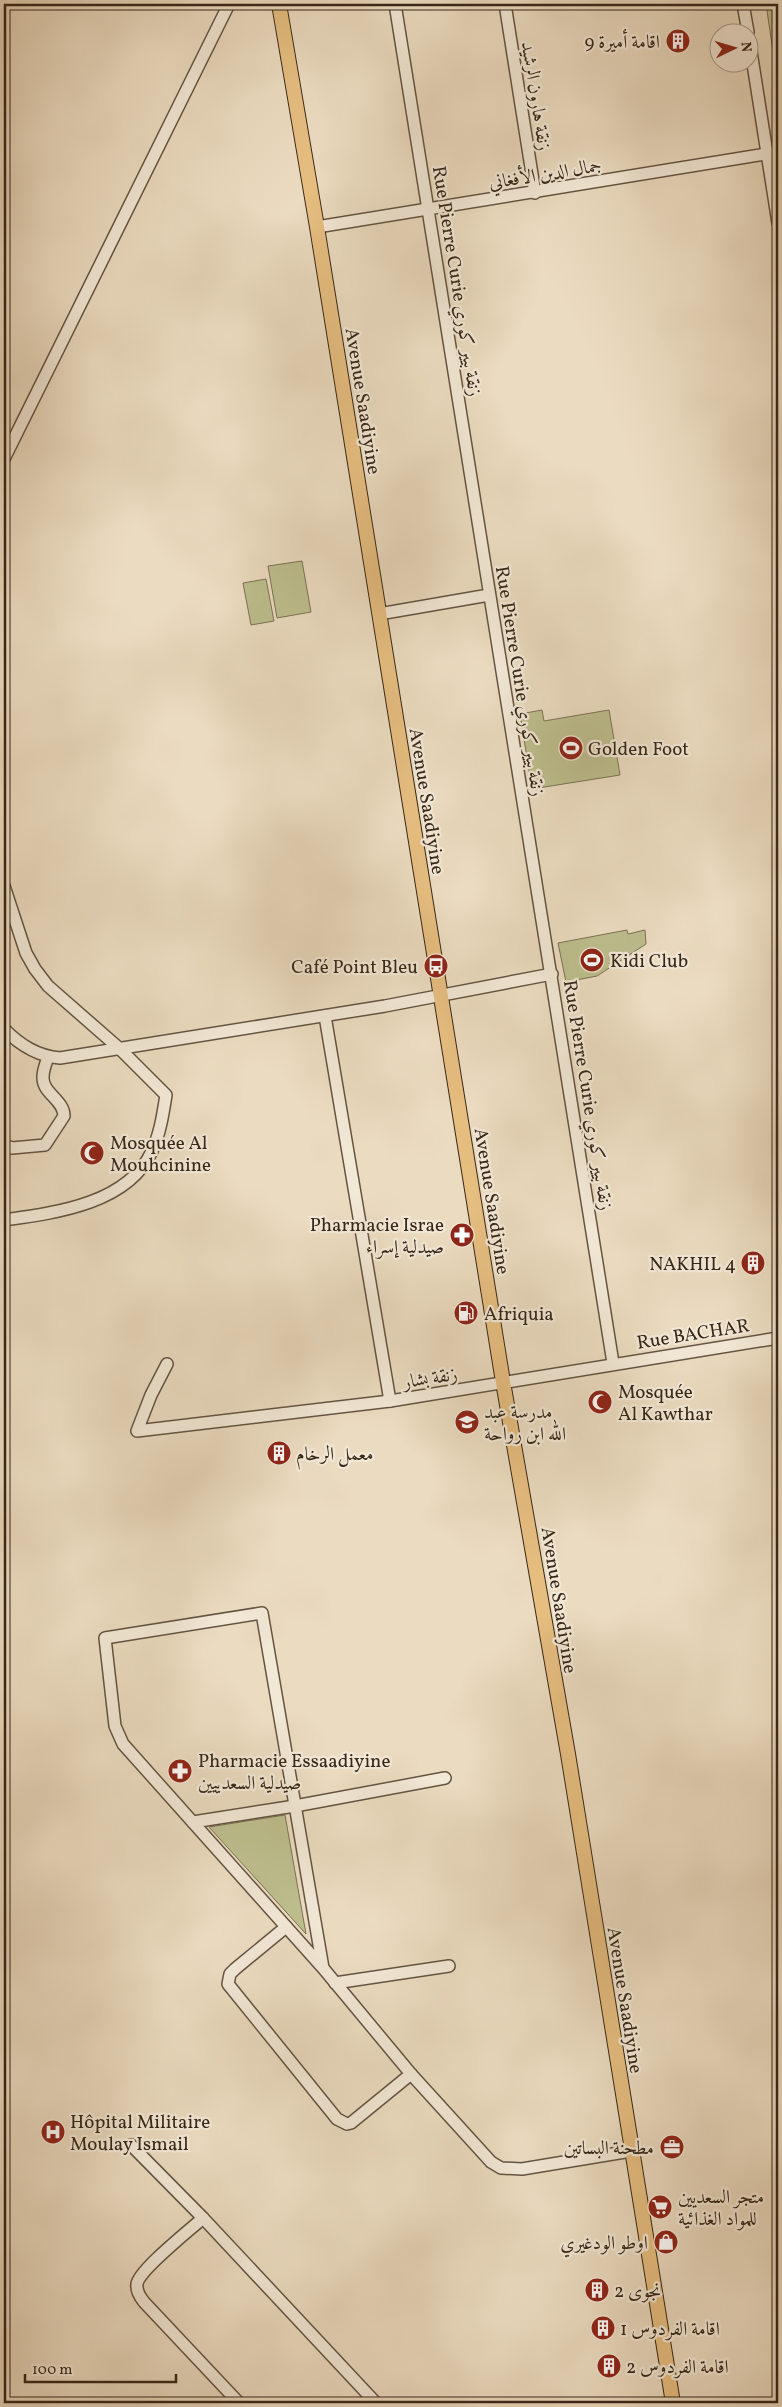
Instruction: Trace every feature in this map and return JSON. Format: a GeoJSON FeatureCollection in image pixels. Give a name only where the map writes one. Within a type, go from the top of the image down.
{"type":"FeatureCollection","features":[{"type":"Feature","properties":{"kind":"main road","name":"Avenue Saadiyine"},"geometry":{"type":"LineString","coordinates":[[279,4],[318,227],[503,1382],[568,1754],[673,2403]]}},
{"type":"Feature","properties":{"kind":"street"},"geometry":{"type":"LineString","coordinates":[[4,459],[229,4]]}},
{"type":"Feature","properties":{"kind":"street","name":"Rue Pierre Curie زنقة بيير كوري"},"geometry":{"type":"LineString","coordinates":[[395,4],[461,405],[489,595],[552,974],[613,1363]]}},
{"type":"Feature","properties":{"kind":"street","name":"زنقة هارون الرشيد"},"geometry":{"type":"LineString","coordinates":[[505,4],[535,193]]}},
{"type":"Feature","properties":{"kind":"street"},"geometry":{"type":"LineString","coordinates":[[743,4],[746,22]]}},
{"type":"Feature","properties":{"kind":"street"},"geometry":{"type":"LineString","coordinates":[[756,72],[773,153],[778,223]]}},
{"type":"Feature","properties":{"kind":"street","name":"جمال الدين الأفغاني"},"geometry":{"type":"LineString","coordinates":[[318,227],[773,153]]}},
{"type":"Feature","properties":{"kind":"street"},"geometry":{"type":"LineString","coordinates":[[379,614],[489,595]]}},
{"type":"Feature","properties":{"kind":"street"},"geometry":{"type":"LineString","coordinates":[[4,886],[26,953],[48,986],[120,1048],[166,1095],[152,1152],[139,1171],[130,1180],[110,1194],[85,1203],[4,1220]]}},
{"type":"Feature","properties":{"kind":"street"},"geometry":{"type":"LineString","coordinates":[[4,1029],[28,1049],[48,1057],[60,1058],[325,1016],[552,974]]}},
{"type":"Feature","properties":{"kind":"street"},"geometry":{"type":"LineString","coordinates":[[325,1016],[390,1401]]}},
{"type":"Feature","properties":{"kind":"street"},"geometry":{"type":"LineString","coordinates":[[4,1145],[12,1148],[45,1145],[64,1116],[63,1110],[46,1090],[42,1079],[48,1057]]}},
{"type":"Feature","properties":{"kind":"street","name":"Rue BACHAR"},"geometry":{"type":"LineString","coordinates":[[613,1363],[778,1338]]}},
{"type":"Feature","properties":{"kind":"street","name":"زنقة بشار"},"geometry":{"type":"LineString","coordinates":[[168,1364],[151,1395],[137,1431],[390,1401],[613,1363]]}},
{"type":"Feature","properties":{"kind":"street"},"geometry":{"type":"LineString","coordinates":[[323,1968],[262,1613],[105,1638],[115,1726],[123,1744],[323,1968],[411,2074],[483,2155],[501,2168],[522,2169],[631,2151]]}},
{"type":"Feature","properties":{"kind":"street"},"geometry":{"type":"LineString","coordinates":[[193,1822],[295,1806],[445,1778]]}},
{"type":"Feature","properties":{"kind":"street"},"geometry":{"type":"LineString","coordinates":[[286,1927],[235,1969],[230,1974],[228,1984],[338,2119],[346,2124],[351,2123],[411,2074]]}},
{"type":"Feature","properties":{"kind":"street"},"geometry":{"type":"LineString","coordinates":[[335,1983],[449,1966]]}},
{"type":"Feature","properties":{"kind":"street"},"geometry":{"type":"LineString","coordinates":[[131,2145],[203,2218],[376,2403]]}},
{"type":"Feature","properties":{"kind":"street"},"geometry":{"type":"LineString","coordinates":[[203,2218],[149,2267],[138,2280],[137,2289],[144,2302],[239,2403]]}},
{"type":"Feature","properties":{"kind":"green space"},"geometry":{"type":"Polygon","coordinates":[[[766,4],[778,4],[778,86],[766,4]]]}},
{"type":"Feature","properties":{"kind":"green space"},"geometry":{"type":"Polygon","coordinates":[[[302,561],[311,612],[277,618],[268,566],[302,561]]]}},
{"type":"Feature","properties":{"kind":"green space"},"geometry":{"type":"Polygon","coordinates":[[[266,579],[274,621],[251,625],[243,583],[266,579]]]}},
{"type":"Feature","properties":{"kind":"green space","name":"Golden Foot"},"geometry":{"type":"Polygon","coordinates":[[[542,710],[544,721],[609,710],[620,775],[532,789],[520,714],[542,710]]]}},
{"type":"Feature","properties":{"kind":"green space","name":"Kidi Club"},"geometry":{"type":"Polygon","coordinates":[[[627,930],[628,934],[645,930],[646,944],[597,976],[566,982],[558,943],[627,930]]]}},
{"type":"Feature","properties":{"kind":"green space"},"geometry":{"type":"Polygon","coordinates":[[[285,1815],[306,1934],[209,1827],[285,1815]]]}},
{"type":"Feature","properties":{"kind":"place","name":"اقامة أميرة 9"},"geometry":{"type":"Point","coordinates":[678,41]}},
{"type":"Feature","properties":{"kind":"place","name":"Golden Foot"},"geometry":{"type":"Point","coordinates":[571,748]}},
{"type":"Feature","properties":{"kind":"place","name":"Kidi Club"},"geometry":{"type":"Point","coordinates":[592,960]}},
{"type":"Feature","properties":{"kind":"place","name":"Café Point Bleu"},"geometry":{"type":"Point","coordinates":[436,966]}},
{"type":"Feature","properties":{"kind":"place","name":"Mosquée Al Mouhcinine"},"geometry":{"type":"Point","coordinates":[92,1153]}},
{"type":"Feature","properties":{"kind":"place","name":"Pharmacie Israe صيدلية إسراء"},"geometry":{"type":"Point","coordinates":[462,1235]}},
{"type":"Feature","properties":{"kind":"place","name":"NAKHIL 4"},"geometry":{"type":"Point","coordinates":[753,1263]}},
{"type":"Feature","properties":{"kind":"place","name":"Afriquia"},"geometry":{"type":"Point","coordinates":[466,1313]}},
{"type":"Feature","properties":{"kind":"place","name":"Mosquée Al Kawthar"},"geometry":{"type":"Point","coordinates":[600,1402]}},
{"type":"Feature","properties":{"kind":"place","name":"مدرسة عبد الله ابن رواحة"},"geometry":{"type":"Point","coordinates":[467,1422]}},
{"type":"Feature","properties":{"kind":"place","name":"معمل الرخام"},"geometry":{"type":"Point","coordinates":[279,1453]}},
{"type":"Feature","properties":{"kind":"place","name":"Pharmacie Essaadiyine صيدلية السعدييين"},"geometry":{"type":"Point","coordinates":[180,1771]}},
{"type":"Feature","properties":{"kind":"place","name":"Hôpital Militaire Moulay Ismail"},"geometry":{"type":"Point","coordinates":[53,2132]}},
{"type":"Feature","properties":{"kind":"place","name":"مطحنة البساتين"},"geometry":{"type":"Point","coordinates":[672,2147]}},
{"type":"Feature","properties":{"kind":"place","name":"متجر السعديين للمواد الغذائية"},"geometry":{"type":"Point","coordinates":[660,2207]}},
{"type":"Feature","properties":{"kind":"place","name":"اوطو الودغيري"},"geometry":{"type":"Point","coordinates":[666,2242]}},
{"type":"Feature","properties":{"kind":"place","name":"نجوى 2"},"geometry":{"type":"Point","coordinates":[597,2290]}},
{"type":"Feature","properties":{"kind":"place","name":"اقامة الفردوس 1"},"geometry":{"type":"Point","coordinates":[603,2328]}},
{"type":"Feature","properties":{"kind":"place","name":"اقامة الفردوس 2"},"geometry":{"type":"Point","coordinates":[609,2366]}}]}
